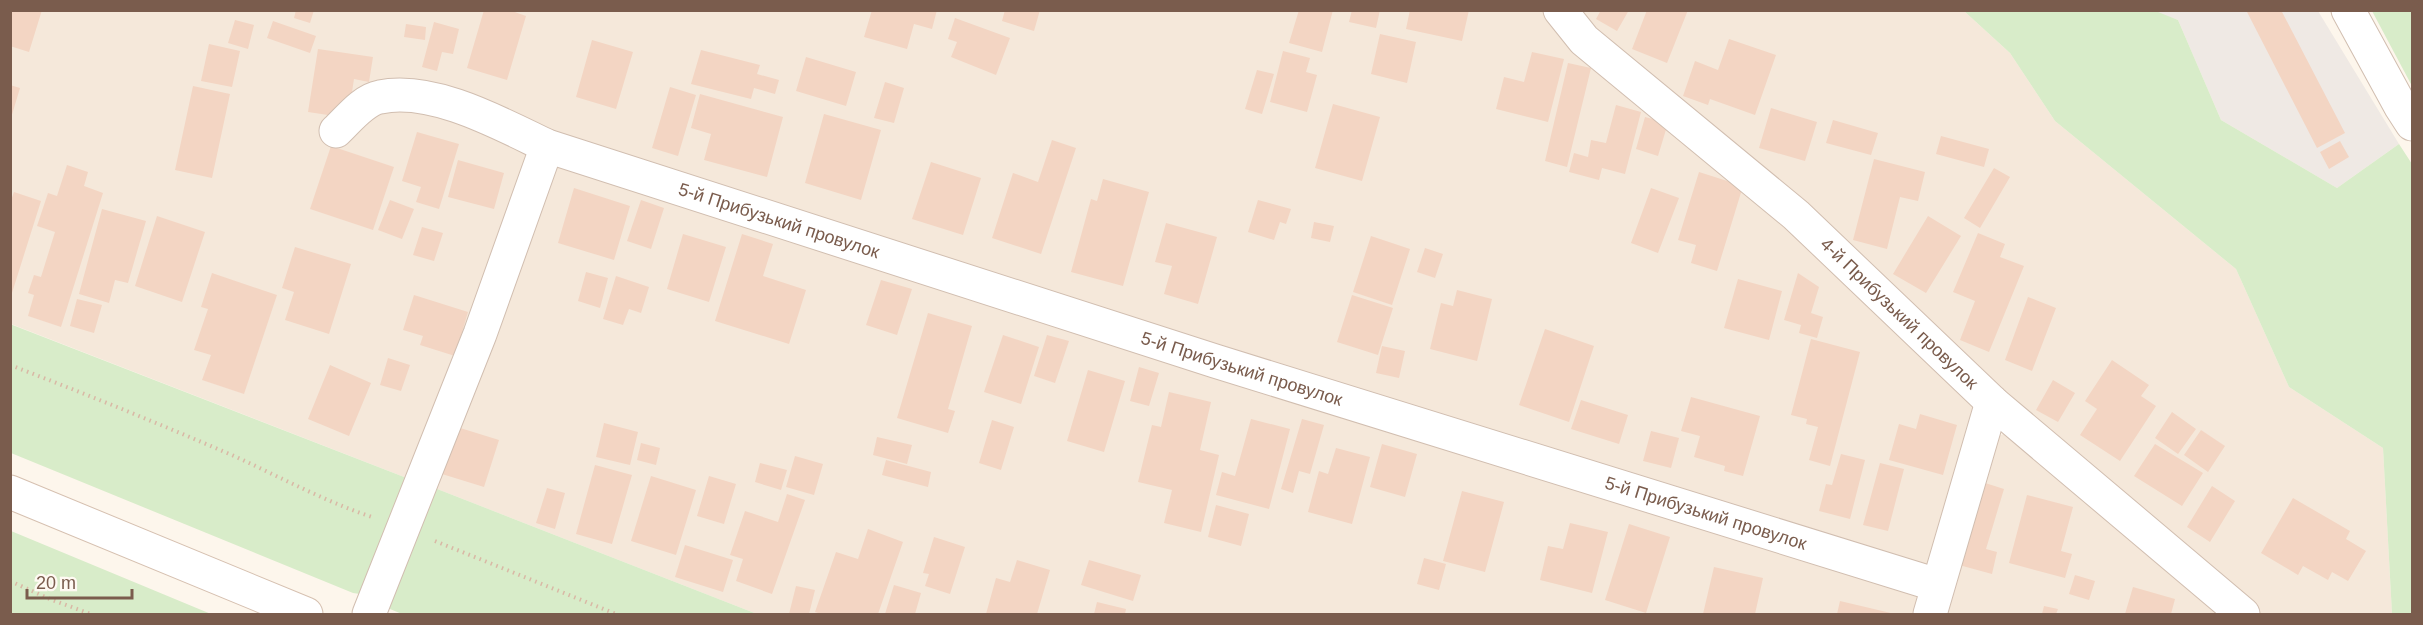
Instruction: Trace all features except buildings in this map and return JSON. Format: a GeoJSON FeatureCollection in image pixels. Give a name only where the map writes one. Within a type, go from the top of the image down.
{"type":"FeatureCollection","features":[{"type":"Feature","properties":{"kind":"street","name":"4-й Прибузький провулок"},"geometry":{"type":"LineString","coordinates":[[1560,10],[1584,40],[1796,215],[1992,402],[2243,615]]}},
{"type":"Feature","properties":{"kind":"street"},"geometry":{"type":"LineString","coordinates":[[2348,10],[2412,124]]}},
{"type":"Feature","properties":{"kind":"street","name":"5-й Прибузький провулок"},"geometry":{"type":"LineString","coordinates":[[336,131],[356,112],[378,97],[409,96],[438,100],[502,125],[547,146],[1215,361],[1934,600]]}},
{"type":"Feature","properties":{"kind":"street"},"geometry":{"type":"LineString","coordinates":[[369,615],[480,334],[547,146]]}},
{"type":"Feature","properties":{"kind":"street"},"geometry":{"type":"LineString","coordinates":[[1934,600],[1992,402]]}},
{"type":"Feature","properties":{"kind":"street"},"geometry":{"type":"LineString","coordinates":[[10,492],[306,615]]}},
{"type":"Feature","properties":{"kind":"path"},"geometry":{"type":"LineString","coordinates":[[10,365],[98,399],[235,457],[341,507],[382,521]]}},
{"type":"Feature","properties":{"kind":"path"},"geometry":{"type":"LineString","coordinates":[[427,537],[616,615]]}},
{"type":"Feature","properties":{"kind":"path"},"geometry":{"type":"LineString","coordinates":[[10,581],[91,615]]}},
{"type":"Feature","properties":{"kind":"shaded area"},"geometry":{"type":"Polygon","coordinates":[[[10,11],[1551,11],[1790,220],[1980,408],[1941,549],[1926,566],[567,143],[417,482],[11,324],[10,11]]]}},
{"type":"Feature","properties":{"kind":"shaded area"},"geometry":{"type":"Polygon","coordinates":[[[1569,11],[1964,11],[2010,53],[2055,121],[2236,269],[2289,387],[2383,448],[2392,614],[2259,614],[1569,11]]]}},
{"type":"Feature","properties":{"kind":"shaded area"},"geometry":{"type":"Polygon","coordinates":[[[2153,11],[2318,11],[2399,144],[2337,188],[2221,120],[2178,20],[2153,11]]]}},
{"type":"Feature","properties":{"kind":"shaded area"},"geometry":{"type":"Polygon","coordinates":[[[550,163],[1923,596],[1923,614],[757,614],[427,485],[550,163]]]}},
{"type":"Feature","properties":{"kind":"shaded area"},"geometry":{"type":"Polygon","coordinates":[[[2006,433],[2223,614],[1938,614],[1993,438],[2006,433]]]}},
{"type":"Feature","properties":{"kind":"green space"},"geometry":{"type":"Polygon","coordinates":[[[2153,10],[2178,20],[2221,120],[2337,188],[2399,144],[2412,164],[2412,614],[2392,614],[2383,448],[2289,387],[2236,269],[2055,121],[2010,53],[1964,11],[2153,10]]]}},
{"type":"Feature","properties":{"kind":"green space"},"geometry":{"type":"Polygon","coordinates":[[[2372,11],[2412,11],[2412,86],[2372,11]]]}},
{"type":"Feature","properties":{"kind":"green space"},"geometry":{"type":"Polygon","coordinates":[[[10,324],[417,482],[360,594],[11,453],[10,324]]]}},
{"type":"Feature","properties":{"kind":"green space"},"geometry":{"type":"Polygon","coordinates":[[[427,485],[757,614],[402,614],[390,609],[386,604],[427,485]]]}},
{"type":"Feature","properties":{"kind":"green space"},"geometry":{"type":"Polygon","coordinates":[[[11,531],[211,614],[11,614],[11,531]]]}}]}
